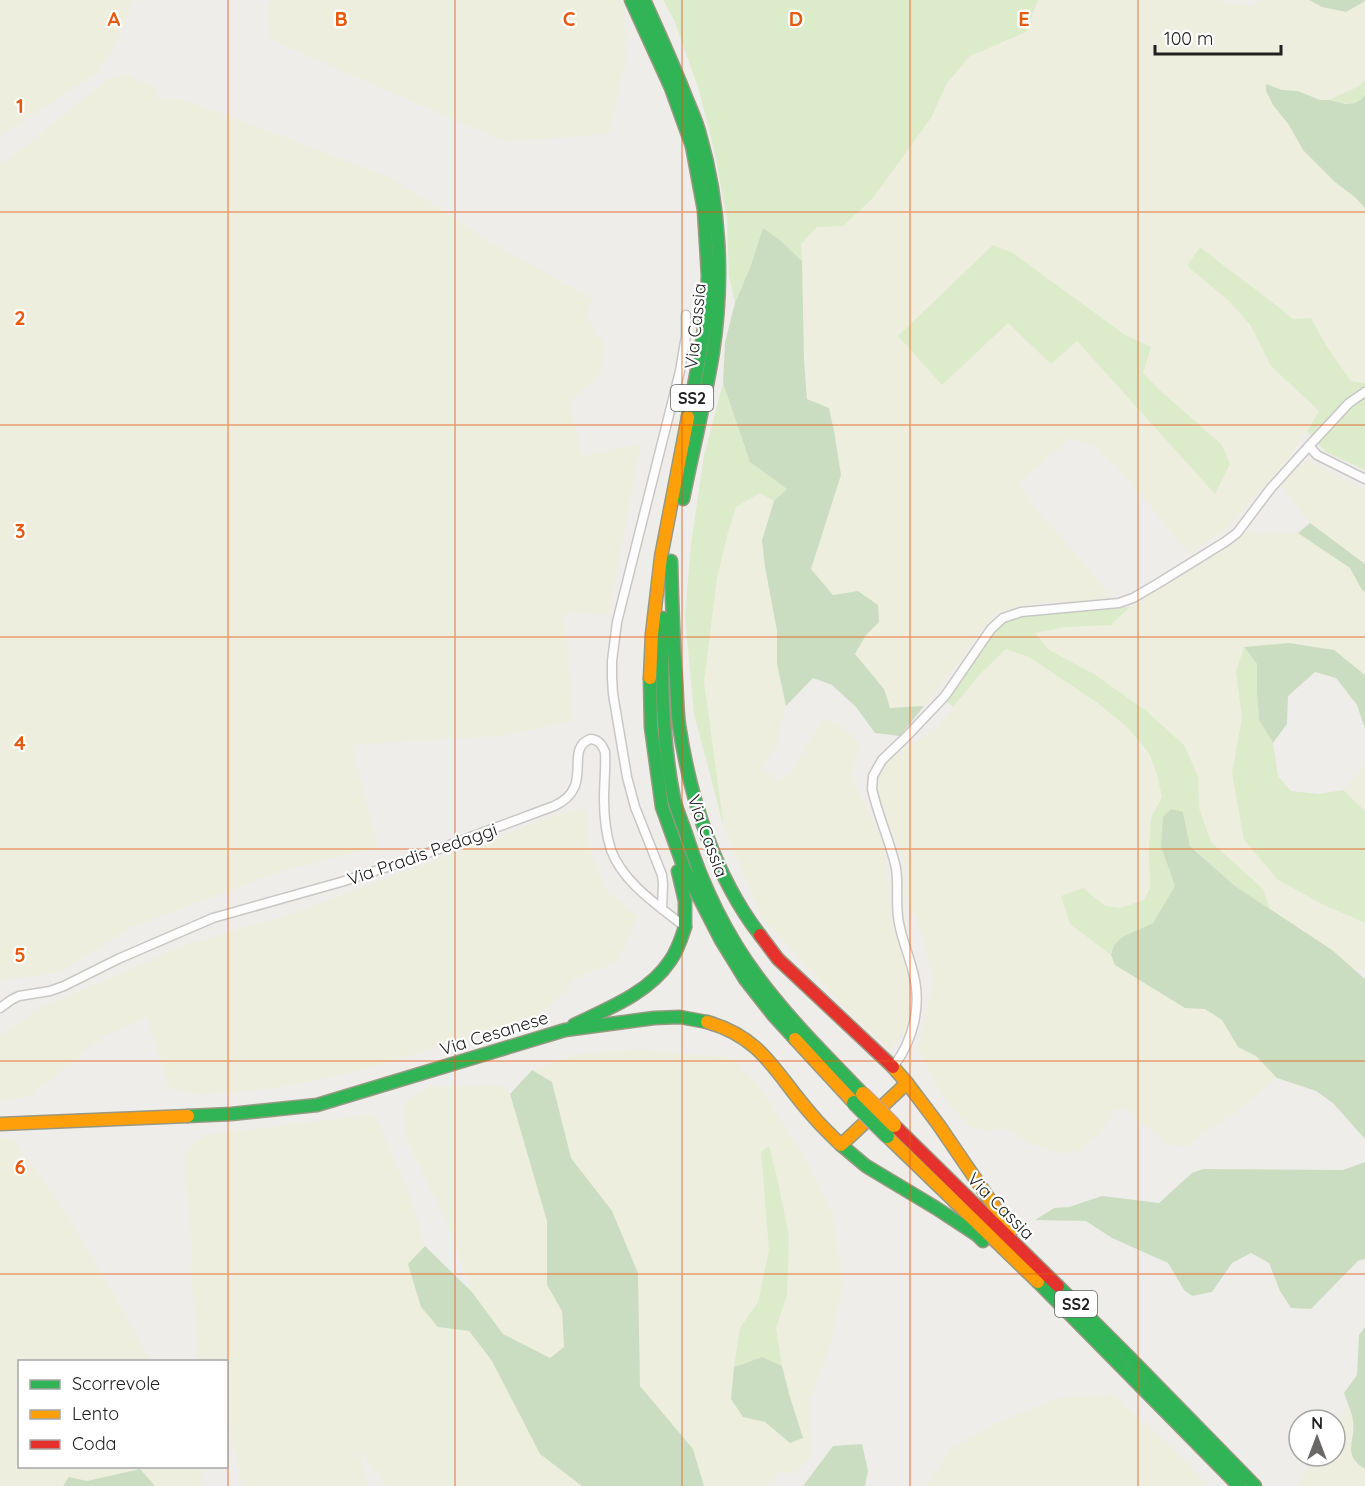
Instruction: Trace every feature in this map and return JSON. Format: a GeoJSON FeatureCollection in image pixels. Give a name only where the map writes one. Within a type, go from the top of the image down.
{"type":"FeatureCollection","features":[{"type":"Feature","properties":{"kind":"main road","name":"Via Cassia"},"geometry":{"type":"LineString","coordinates":[[630,0],[671,88],[692,146],[704,210],[707,252],[706,304],[701,349],[661,557],[652,634],[650,680],[651,728],[662,807],[684,868],[721,940],[745,979],[774,1016],[891,1131],[1035,1265],[1256,1486]]}},
{"type":"Feature","properties":{"kind":"main road","name":"Via Cassia"},"geometry":{"type":"LineString","coordinates":[[644,0],[700,133],[711,186],[719,254],[713,351],[664,603],[662,634],[664,723],[674,801],[693,858],[728,932],[756,975],[858,1099]]}},
{"type":"Feature","properties":{"kind":"main road"},"geometry":{"type":"LineString","coordinates":[[671,561],[679,723],[685,758],[699,811],[717,863],[745,916],[778,959],[893,1067],[907,1083],[1035,1265]]}},
{"type":"Feature","properties":{"kind":"main road"},"geometry":{"type":"LineString","coordinates":[[565,1030],[648,986],[674,958],[685,927],[684,897],[667,836],[662,807]]}},
{"type":"Feature","properties":{"kind":"main road","name":"Via Cesanese"},"geometry":{"type":"LineString","coordinates":[[0,1124],[231,1114],[308,1107],[565,1030],[667,1017],[688,1017],[720,1026],[740,1035],[760,1051],[812,1116],[866,1166],[977,1235],[1013,1270],[1049,1293]]}},
{"type":"Feature","properties":{"kind":"main road"},"geometry":{"type":"LineString","coordinates":[[841,1145],[907,1083]]}},
{"type":"Feature","properties":{"kind":"main road","name":"Via Cassia"},"geometry":{"type":"LineString","coordinates":[[891,1131],[1239,1486]]}},
{"type":"Feature","properties":{"kind":"main road"},"geometry":{"type":"LineString","coordinates":[[1233,1462],[1262,1486]]}},
{"type":"Feature","properties":{"kind":"street"},"geometry":{"type":"LineString","coordinates":[[662,909],[663,879],[635,807],[627,777],[613,694],[612,661],[617,621],[680,371],[686,336],[686,315]]}},
{"type":"Feature","properties":{"kind":"street"},"geometry":{"type":"LineString","coordinates":[[893,1067],[906,1047],[912,1030],[917,1006],[917,988],[898,921],[895,867],[872,789],[873,776],[879,764],[886,754],[906,737],[945,696],[988,633],[999,621],[1011,614],[1021,612],[1111,605],[1127,601],[1225,542],[1237,533],[1271,489],[1349,403],[1365,392]]}},
{"type":"Feature","properties":{"kind":"street"},"geometry":{"type":"LineString","coordinates":[[1309,446],[1317,455],[1365,479]]}},
{"type":"Feature","properties":{"kind":"street","name":"Via Pradis Pedaggi"},"geometry":{"type":"LineString","coordinates":[[0,1008],[19,996],[64,986],[118,958],[213,918],[399,864],[554,806],[567,798],[574,788],[577,780],[578,752],[583,743],[590,739],[598,741],[605,752],[605,815],[608,839],[613,854],[630,880],[685,927]]}},
{"type":"Feature","properties":{"kind":"green space"},"geometry":{"type":"Polygon","coordinates":[[[0,0],[133,0],[115,46],[97,73],[0,136],[0,0]]]}},
{"type":"Feature","properties":{"kind":"green space"},"geometry":{"type":"Polygon","coordinates":[[[271,0],[621,0],[625,8],[626,60],[609,134],[505,142],[271,40],[267,22],[271,0]]]}},
{"type":"Feature","properties":{"kind":"green space"},"geometry":{"type":"Polygon","coordinates":[[[663,0],[1038,0],[1026,32],[970,56],[947,83],[931,118],[872,199],[843,226],[817,227],[801,244],[802,261],[781,241],[763,229],[735,303],[729,276],[727,218],[714,150],[699,90],[674,20],[663,0]]]}},
{"type":"Feature","properties":{"kind":"green space"},"geometry":{"type":"Polygon","coordinates":[[[1038,0],[1222,0],[1248,6],[1263,0],[1309,0],[1322,7],[1346,12],[1365,1],[1365,80],[1359,86],[1329,100],[1320,100],[1298,91],[1282,90],[1266,85],[1303,150],[1365,208],[1365,383],[1351,381],[1327,347],[1311,318],[1294,319],[1200,248],[1188,266],[1228,300],[1251,326],[1271,366],[1319,412],[1287,461],[1226,529],[1189,554],[1126,477],[1093,446],[1070,438],[1020,483],[1031,503],[1111,595],[1107,600],[1041,603],[998,612],[924,706],[890,708],[884,689],[855,654],[866,635],[879,622],[858,591],[833,595],[811,569],[822,532],[804,361],[801,244],[817,227],[843,225],[872,199],[931,118],[947,83],[970,56],[1026,32],[1038,0]],[[1013,253],[1009,323],[1051,363],[1077,341],[1216,494],[1222,445],[1143,372],[1151,347],[1125,335],[1013,253]]]}},
{"type":"Feature","properties":{"kind":"green space"},"geometry":{"type":"Polygon","coordinates":[[[1309,0],[1365,1],[1346,12],[1322,7],[1309,0]]]}},
{"type":"Feature","properties":{"kind":"green space"},"geometry":{"type":"Polygon","coordinates":[[[128,74],[138,82],[146,82],[155,87],[159,93],[157,99],[181,99],[391,178],[501,249],[592,299],[587,318],[606,346],[599,376],[570,401],[582,456],[641,444],[609,615],[564,613],[574,721],[500,736],[352,745],[378,847],[282,871],[132,927],[60,972],[2,981],[0,978],[0,164],[108,79],[128,74]]]}},
{"type":"Feature","properties":{"kind":"green space"},"geometry":{"type":"Polygon","coordinates":[[[1365,80],[1365,95],[1359,102],[1348,104],[1329,100],[1359,86],[1365,80]]]}},
{"type":"Feature","properties":{"kind":"green space"},"geometry":{"type":"Polygon","coordinates":[[[1266,84],[1282,90],[1298,91],[1320,100],[1346,104],[1355,103],[1365,95],[1365,208],[1303,150],[1289,125],[1273,105],[1266,91],[1266,84]]]}},
{"type":"Feature","properties":{"kind":"green space"},"geometry":{"type":"Polygon","coordinates":[[[763,228],[802,261],[807,399],[829,408],[841,475],[811,569],[833,595],[858,591],[878,605],[879,622],[866,635],[855,654],[884,689],[890,708],[924,706],[900,736],[875,733],[856,707],[832,685],[813,678],[786,706],[777,664],[777,631],[762,540],[774,501],[787,489],[750,462],[723,383],[725,342],[735,303],[763,228]]]}},
{"type":"Feature","properties":{"kind":"green space"},"geometry":{"type":"Polygon","coordinates":[[[993,245],[1013,253],[1125,335],[1151,347],[1143,373],[1222,445],[1230,464],[1215,494],[1077,341],[1051,364],[1008,323],[942,385],[898,336],[993,245]]]}},
{"type":"Feature","properties":{"kind":"green space"},"geometry":{"type":"Polygon","coordinates":[[[1200,247],[1293,319],[1311,318],[1327,347],[1351,381],[1365,383],[1365,470],[1326,452],[1307,431],[1319,411],[1271,366],[1251,326],[1228,300],[1187,266],[1200,247]]]}},
{"type":"Feature","properties":{"kind":"green space"},"geometry":{"type":"Polygon","coordinates":[[[723,383],[750,462],[787,489],[774,501],[760,493],[736,507],[717,578],[704,682],[724,828],[694,714],[685,617],[691,544],[704,456],[723,383]]]}},
{"type":"Feature","properties":{"kind":"green space"},"geometry":{"type":"Polygon","coordinates":[[[1306,460],[1365,490],[1365,564],[1310,523],[1280,484],[1306,460]]]}},
{"type":"Feature","properties":{"kind":"green space"},"geometry":{"type":"Polygon","coordinates":[[[760,493],[774,501],[762,540],[777,631],[777,664],[786,706],[777,746],[762,769],[778,781],[791,772],[822,720],[837,723],[860,744],[851,775],[884,844],[892,916],[909,979],[909,1025],[890,1050],[842,1005],[762,918],[724,828],[704,682],[717,578],[728,532],[736,507],[760,493]]]}},
{"type":"Feature","properties":{"kind":"green space"},"geometry":{"type":"Polygon","coordinates":[[[1310,523],[1365,564],[1365,592],[1350,568],[1298,533],[1310,523]]]}},
{"type":"Feature","properties":{"kind":"green space"},"geometry":{"type":"Polygon","coordinates":[[[1244,532],[1298,533],[1350,568],[1365,592],[1365,675],[1334,650],[1236,672],[1242,718],[1232,773],[1278,880],[1322,904],[1365,923],[1365,970],[1354,969],[1332,950],[1270,909],[1263,889],[1211,842],[1199,808],[1198,776],[1184,745],[1145,710],[1094,674],[1049,650],[1035,633],[1066,627],[1111,625],[1130,607],[1244,532]]]}},
{"type":"Feature","properties":{"kind":"green space"},"geometry":{"type":"Polygon","coordinates":[[[1130,607],[1111,625],[1066,627],[1035,633],[1049,650],[1094,674],[1145,710],[1184,745],[1198,776],[1199,808],[1211,842],[1263,889],[1270,909],[1235,886],[1190,845],[1183,812],[1161,847],[1175,886],[1153,923],[1122,937],[1114,945],[1111,955],[1070,924],[1061,896],[1083,888],[1105,906],[1120,908],[1144,900],[1150,888],[1151,818],[1162,797],[1149,753],[1127,727],[1099,704],[1029,657],[1006,649],[982,672],[953,707],[947,701],[965,667],[995,627],[1022,614],[1130,607]]]}},
{"type":"Feature","properties":{"kind":"green space"},"geometry":{"type":"Polygon","coordinates":[[[1289,643],[1334,650],[1365,675],[1365,729],[1357,705],[1336,678],[1315,672],[1288,696],[1287,724],[1273,743],[1259,720],[1257,664],[1244,647],[1289,643]]]}},
{"type":"Feature","properties":{"kind":"green space"},"geometry":{"type":"Polygon","coordinates":[[[1244,647],[1257,664],[1259,720],[1273,743],[1278,776],[1291,791],[1319,794],[1343,790],[1365,811],[1365,923],[1322,904],[1278,880],[1244,840],[1232,773],[1242,718],[1236,672],[1244,647]]]}},
{"type":"Feature","properties":{"kind":"green space"},"geometry":{"type":"Polygon","coordinates":[[[1006,649],[1029,657],[1099,704],[1127,727],[1149,753],[1157,775],[1162,798],[1151,818],[1150,889],[1144,900],[1120,908],[1105,906],[1083,888],[1062,896],[1070,924],[1111,955],[1115,965],[1185,1008],[1205,1009],[1222,1020],[1238,1047],[1256,1056],[1277,1078],[1187,1147],[1168,1145],[1125,1109],[1115,1109],[1101,1133],[1080,1150],[1057,1153],[1027,1142],[1006,1129],[986,1131],[968,1126],[939,1092],[918,1047],[933,982],[923,937],[906,895],[907,868],[878,798],[874,776],[891,758],[938,726],[982,672],[1006,649]]]}},
{"type":"Feature","properties":{"kind":"green space"},"geometry":{"type":"Polygon","coordinates":[[[1365,765],[1365,811],[1343,790],[1365,765]]]}},
{"type":"Feature","properties":{"kind":"green space"},"geometry":{"type":"Polygon","coordinates":[[[586,809],[590,850],[607,890],[638,916],[618,961],[575,979],[552,1004],[531,1019],[351,1073],[270,1089],[200,1095],[169,1088],[147,1017],[104,1036],[32,1095],[0,1102],[0,1037],[39,1008],[181,946],[285,916],[566,811],[586,809]]]}},
{"type":"Feature","properties":{"kind":"green space"},"geometry":{"type":"Polygon","coordinates":[[[1171,809],[1183,812],[1190,846],[1235,886],[1332,950],[1365,979],[1365,1139],[1333,1103],[1316,1091],[1277,1078],[1256,1056],[1238,1047],[1222,1020],[1205,1009],[1185,1008],[1115,965],[1111,955],[1114,945],[1122,937],[1153,923],[1175,886],[1161,847],[1163,817],[1171,809]]]}},
{"type":"Feature","properties":{"kind":"green space"},"geometry":{"type":"Polygon","coordinates":[[[639,1049],[733,1058],[760,1087],[809,1164],[833,1215],[843,1285],[830,1347],[810,1400],[811,1456],[796,1472],[778,1473],[766,1486],[704,1486],[693,1449],[640,1386],[612,1211],[571,1158],[552,1082],[533,1070],[577,1054],[639,1049]],[[768,1147],[766,1201],[769,1250],[758,1302],[740,1328],[731,1399],[743,1417],[765,1422],[790,1443],[803,1438],[782,1366],[776,1328],[787,1295],[777,1177],[768,1147]]]}},
{"type":"Feature","properties":{"kind":"green space"},"geometry":{"type":"Polygon","coordinates":[[[532,1070],[552,1082],[571,1158],[612,1211],[638,1273],[640,1386],[693,1449],[704,1486],[582,1486],[540,1454],[492,1361],[469,1331],[438,1327],[421,1307],[408,1264],[425,1246],[472,1292],[503,1334],[550,1358],[564,1347],[562,1311],[547,1285],[547,1221],[510,1094],[532,1070]]]}},
{"type":"Feature","properties":{"kind":"green space"},"geometry":{"type":"Polygon","coordinates":[[[501,1085],[510,1094],[547,1221],[547,1285],[562,1311],[564,1347],[550,1358],[503,1334],[472,1292],[449,1228],[406,1138],[402,1105],[427,1087],[501,1085]]]}},
{"type":"Feature","properties":{"kind":"green space"},"geometry":{"type":"Polygon","coordinates":[[[375,1114],[411,1198],[425,1246],[408,1264],[438,1327],[468,1331],[492,1361],[540,1454],[582,1486],[386,1486],[360,1451],[368,1486],[243,1486],[228,1423],[228,1360],[198,1360],[185,1153],[204,1135],[375,1114]]]}},
{"type":"Feature","properties":{"kind":"green space"},"geometry":{"type":"Polygon","coordinates":[[[0,1139],[13,1139],[61,1205],[114,1294],[149,1360],[18,1360],[18,1468],[202,1468],[202,1486],[155,1486],[139,1469],[87,1481],[69,1477],[63,1486],[0,1486],[0,1139]]]}},
{"type":"Feature","properties":{"kind":"green space"},"geometry":{"type":"Polygon","coordinates":[[[769,1146],[789,1236],[787,1295],[776,1328],[782,1366],[761,1357],[734,1367],[740,1328],[758,1302],[769,1250],[761,1152],[769,1146]]]}},
{"type":"Feature","properties":{"kind":"green space"},"geometry":{"type":"Polygon","coordinates":[[[1365,1162],[1365,1259],[1358,1261],[1311,1309],[1291,1308],[1280,1291],[1269,1263],[1251,1253],[1232,1263],[1212,1292],[1192,1296],[1184,1290],[1168,1263],[1112,1238],[1086,1221],[1035,1220],[1054,1208],[1069,1207],[1102,1196],[1159,1203],[1192,1173],[1203,1169],[1343,1170],[1365,1162]]]}},
{"type":"Feature","properties":{"kind":"green space"},"geometry":{"type":"Polygon","coordinates":[[[1365,1327],[1365,1469],[1351,1453],[1353,1421],[1344,1393],[1357,1375],[1359,1335],[1365,1327]]]}},
{"type":"Feature","properties":{"kind":"green space"},"geometry":{"type":"Polygon","coordinates":[[[762,1357],[782,1366],[803,1438],[790,1443],[765,1422],[743,1417],[731,1399],[734,1367],[762,1357]]]}},
{"type":"Feature","properties":{"kind":"green space"},"geometry":{"type":"Polygon","coordinates":[[[1112,1394],[1166,1442],[1208,1486],[927,1486],[950,1449],[994,1424],[1058,1398],[1112,1394]]]}},
{"type":"Feature","properties":{"kind":"green space"},"geometry":{"type":"Polygon","coordinates":[[[1348,1406],[1353,1421],[1351,1452],[1355,1462],[1365,1469],[1365,1486],[1297,1486],[1308,1468],[1347,1468],[1348,1406]]]}},
{"type":"Feature","properties":{"kind":"green space"},"geometry":{"type":"Polygon","coordinates":[[[862,1444],[868,1471],[865,1486],[803,1486],[833,1446],[862,1444]]]}},
{"type":"Feature","properties":{"kind":"green space"},"geometry":{"type":"Polygon","coordinates":[[[140,1469],[155,1486],[63,1486],[69,1477],[87,1481],[140,1469]]]}},
{"type":"Feature","properties":{"kind":"traffic: fast"},"geometry":{"type":"LineString","coordinates":[[631,0],[671,88],[692,146],[704,210],[708,276],[706,314],[688,417]]}},
{"type":"Feature","properties":{"kind":"traffic: fast"},"geometry":{"type":"LineString","coordinates":[[644,0],[699,131],[707,161],[716,215],[719,270],[713,352],[683,499]]}},
{"type":"Feature","properties":{"kind":"traffic: fast"},"geometry":{"type":"LineString","coordinates":[[671,561],[678,714],[690,780],[717,862],[744,912],[760,935]]}},
{"type":"Feature","properties":{"kind":"traffic: fast"},"geometry":{"type":"LineString","coordinates":[[663,618],[663,709],[670,777],[675,803],[699,871],[715,908],[745,960],[794,1022],[863,1094]]}},
{"type":"Feature","properties":{"kind":"traffic: fast"},"geometry":{"type":"LineString","coordinates":[[650,678],[651,727],[662,807],[684,868],[721,940],[745,979],[795,1039]]}},
{"type":"Feature","properties":{"kind":"traffic: fast"},"geometry":{"type":"LineString","coordinates":[[678,871],[685,901],[685,927]]}},
{"type":"Feature","properties":{"kind":"traffic: fast"},"geometry":{"type":"LineString","coordinates":[[574,1025],[626,999],[651,982],[673,957],[685,927]]}},
{"type":"Feature","properties":{"kind":"traffic: fast"},"geometry":{"type":"LineString","coordinates":[[188,1116],[317,1105],[565,1030],[654,1018],[680,1017],[707,1022]]}},
{"type":"Feature","properties":{"kind":"traffic: fast"},"geometry":{"type":"LineString","coordinates":[[854,1103],[887,1136]]}},
{"type":"Feature","properties":{"kind":"traffic: fast"},"geometry":{"type":"LineString","coordinates":[[841,1145],[866,1166],[936,1208],[983,1241]]}},
{"type":"Feature","properties":{"kind":"traffic: fast"},"geometry":{"type":"LineString","coordinates":[[1038,1282],[1239,1486]]}},
{"type":"Feature","properties":{"kind":"traffic: fast"},"geometry":{"type":"LineString","coordinates":[[1058,1286],[1255,1486]]}},
{"type":"Feature","properties":{"kind":"traffic: slow"},"geometry":{"type":"LineString","coordinates":[[650,678],[652,634],[661,557],[688,417]]}},
{"type":"Feature","properties":{"kind":"traffic: slow"},"geometry":{"type":"LineString","coordinates":[[707,1022],[726,1029],[756,1048],[815,1119],[841,1145],[907,1083],[893,1067]]}},
{"type":"Feature","properties":{"kind":"traffic: slow"},"geometry":{"type":"LineString","coordinates":[[795,1039],[854,1103]]}},
{"type":"Feature","properties":{"kind":"traffic: slow"},"geometry":{"type":"LineString","coordinates":[[907,1083],[1011,1231]]}},
{"type":"Feature","properties":{"kind":"traffic: slow"},"geometry":{"type":"LineString","coordinates":[[863,1094],[894,1125]]}},
{"type":"Feature","properties":{"kind":"traffic: slow"},"geometry":{"type":"LineString","coordinates":[[0,1124],[188,1116]]}},
{"type":"Feature","properties":{"kind":"traffic: slow"},"geometry":{"type":"LineString","coordinates":[[887,1136],[1038,1282]]}},
{"type":"Feature","properties":{"kind":"traffic: jam"},"geometry":{"type":"LineString","coordinates":[[760,935],[778,959],[893,1067]]}},
{"type":"Feature","properties":{"kind":"traffic: jam"},"geometry":{"type":"LineString","coordinates":[[894,1125],[1058,1286]]}}]}
